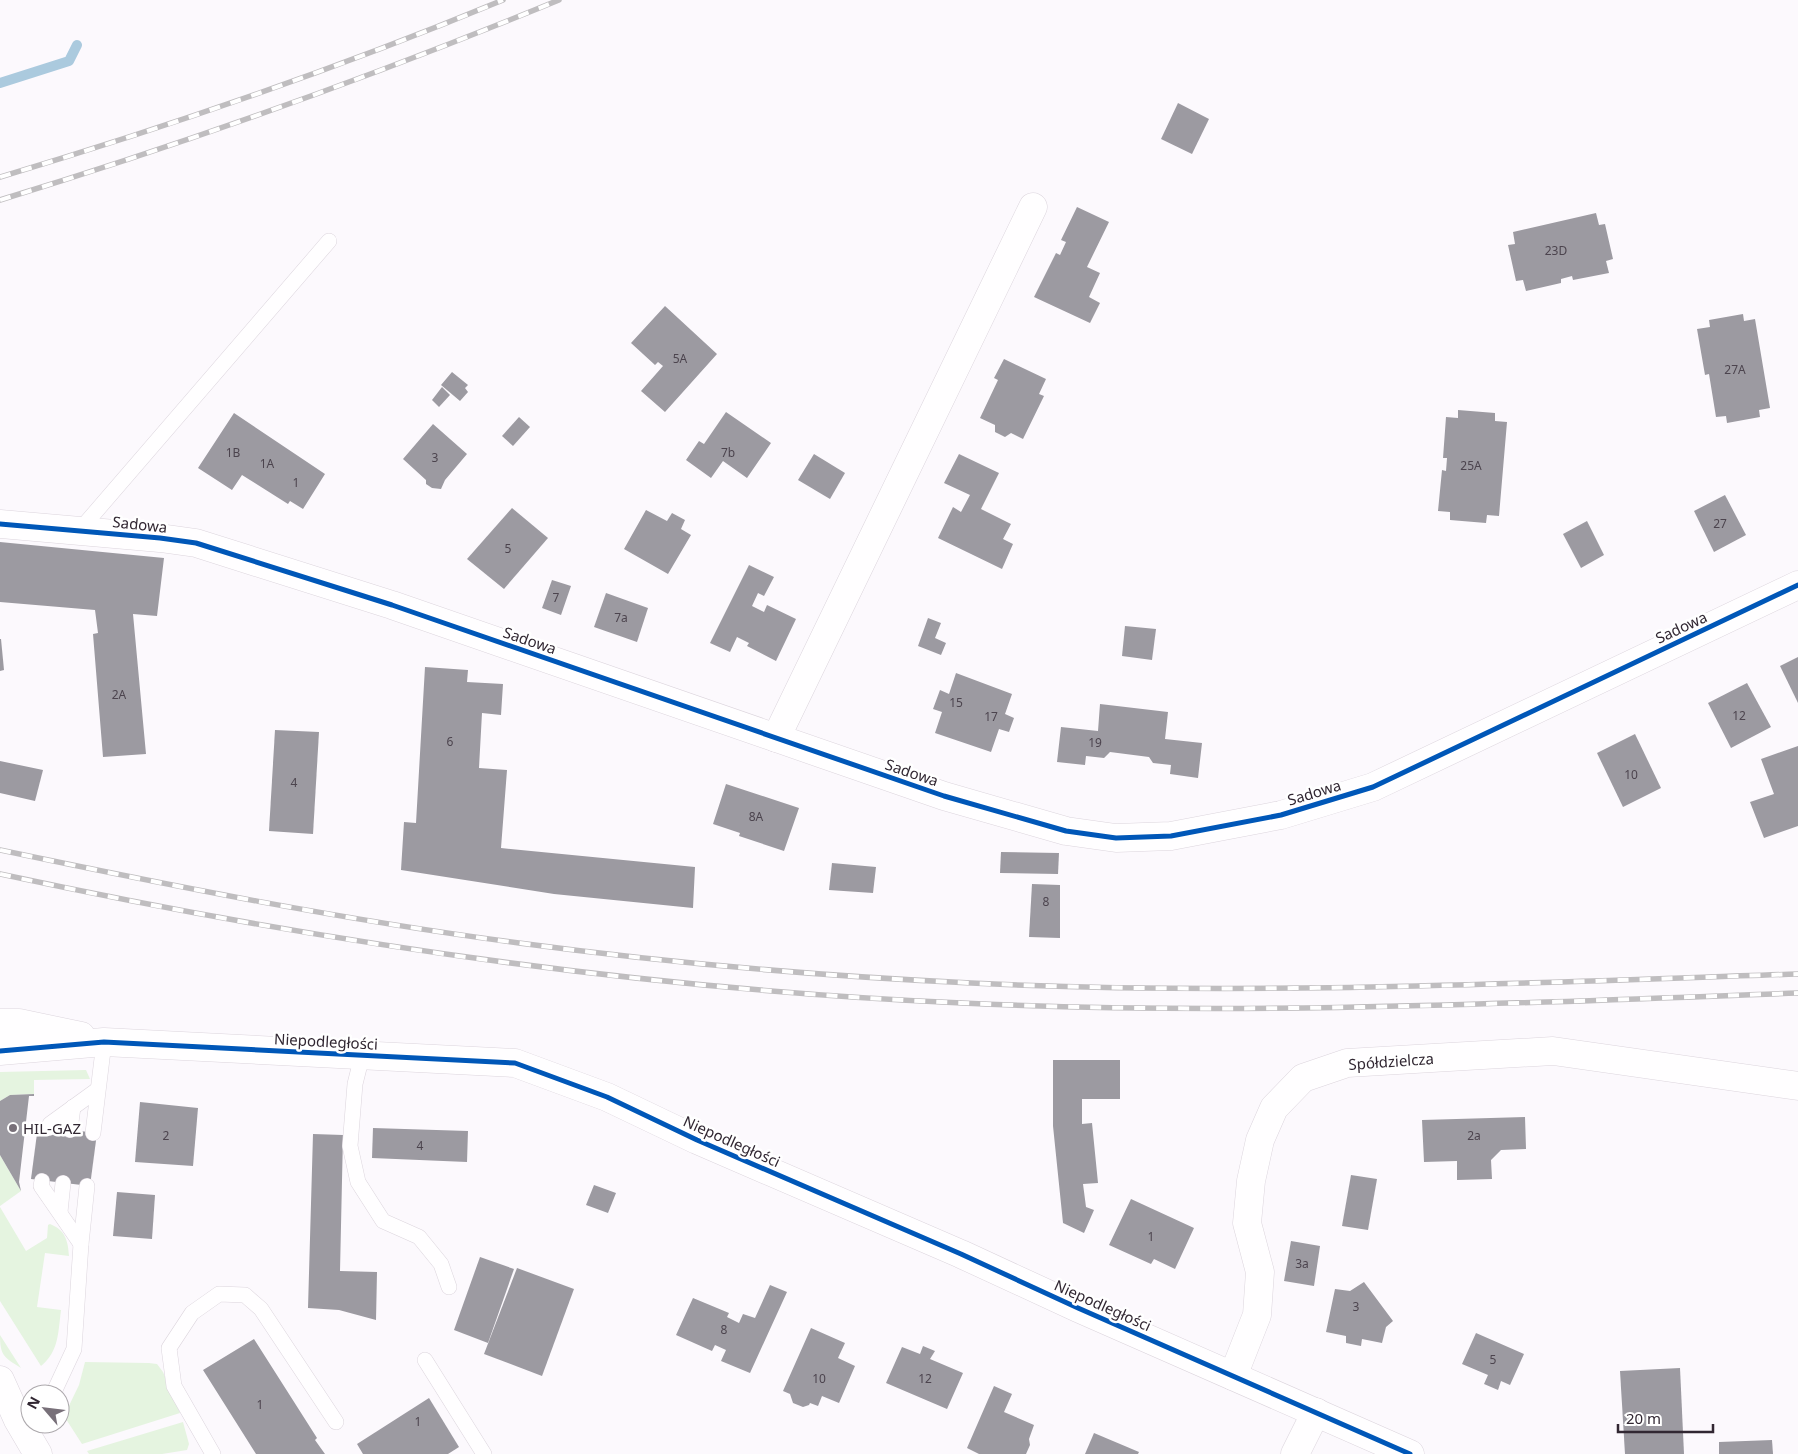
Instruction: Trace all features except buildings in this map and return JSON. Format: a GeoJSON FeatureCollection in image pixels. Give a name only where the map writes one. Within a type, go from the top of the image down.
{"type":"FeatureCollection","features":[{"type":"Feature","properties":{"kind":"street"},"geometry":{"type":"LineString","coordinates":[[776,738],[1032,208]]}},
{"type":"Feature","properties":{"kind":"street","name":"Sadowa"},"geometry":{"type":"LineString","coordinates":[[0,524],[160,538],[196,544],[392,605],[944,796],[1066,831],[1116,838],[1171,836],[1281,815],[1373,787],[1798,585]]}},
{"type":"Feature","properties":{"kind":"street","name":"Niepodległości"},"geometry":{"type":"LineString","coordinates":[[0,1024],[20,1022],[104,1042]]}},
{"type":"Feature","properties":{"kind":"street","name":"Niepodległości"},"geometry":{"type":"LineString","coordinates":[[0,1051],[104,1042],[514,1063],[607,1097],[697,1140],[960,1254],[1410,1454]]}},
{"type":"Feature","properties":{"kind":"street","name":"Spółdzielcza"},"geometry":{"type":"LineString","coordinates":[[1233,1376],[1257,1316],[1260,1272],[1247,1223],[1250,1181],[1260,1140],[1274,1108],[1303,1078],[1347,1063],[1553,1050],[1798,1086]]}},
{"type":"Feature","properties":{"kind":"street"},"geometry":{"type":"LineString","coordinates":[[0,1380],[38,1454]]}},
{"type":"Feature","properties":{"kind":"street"},"geometry":{"type":"LineString","coordinates":[[1295,1454],[1316,1412]]}},
{"type":"Feature","properties":{"kind":"lane"},"geometry":{"type":"LineString","coordinates":[[79,531],[329,241]]}},
{"type":"Feature","properties":{"kind":"lane"},"geometry":{"type":"LineString","coordinates":[[93,1133],[104,1042]]}},
{"type":"Feature","properties":{"kind":"lane"},"geometry":{"type":"LineString","coordinates":[[362,1056],[355,1084],[350,1146],[358,1182],[383,1221],[419,1237],[441,1264],[449,1287]]}},
{"type":"Feature","properties":{"kind":"lane"},"geometry":{"type":"LineString","coordinates":[[49,1128],[50,1124],[97,1090]]}},
{"type":"Feature","properties":{"kind":"lane"},"geometry":{"type":"LineString","coordinates":[[70,1130],[73,1107]]}},
{"type":"Feature","properties":{"kind":"lane"},"geometry":{"type":"LineString","coordinates":[[42,1181],[41,1186],[81,1244]]}},
{"type":"Feature","properties":{"kind":"lane"},"geometry":{"type":"LineString","coordinates":[[60,1212],[63,1183]]}},
{"type":"Feature","properties":{"kind":"lane"},"geometry":{"type":"LineString","coordinates":[[58,1384],[74,1349],[87,1186]]}},
{"type":"Feature","properties":{"kind":"lane"},"geometry":{"type":"LineString","coordinates":[[213,1454],[174,1386],[169,1348],[192,1313],[219,1294],[244,1295],[261,1309],[336,1422]]}},
{"type":"Feature","properties":{"kind":"lane"},"geometry":{"type":"LineString","coordinates":[[425,1360],[484,1454]]}},
{"type":"Feature","properties":{"kind":"green space"},"geometry":{"type":"Polygon","coordinates":[[[86,1070],[90,1079],[34,1080],[34,1094],[10,1095],[0,1101],[0,1072],[86,1070]]]}},
{"type":"Feature","properties":{"kind":"green space"},"geometry":{"type":"Polygon","coordinates":[[[0,1155],[21,1191],[0,1206],[0,1155]]]}},
{"type":"Feature","properties":{"kind":"green space"},"geometry":{"type":"Polygon","coordinates":[[[0,1207],[26,1251],[47,1238],[48,1225],[50,1224],[59,1229],[65,1236],[68,1245],[69,1256],[45,1253],[37,1307],[61,1310],[57,1341],[51,1354],[41,1366],[0,1301],[0,1207]]]}},
{"type":"Feature","properties":{"kind":"green space"},"geometry":{"type":"Polygon","coordinates":[[[0,1335],[21,1368],[2,1352],[0,1335]]]}},
{"type":"Feature","properties":{"kind":"green space"},"geometry":{"type":"Polygon","coordinates":[[[85,1362],[157,1364],[163,1372],[180,1413],[82,1444],[70,1425],[70,1404],[79,1385],[85,1362]]]}},
{"type":"Feature","properties":{"kind":"green space"},"geometry":{"type":"Polygon","coordinates":[[[183,1422],[189,1444],[187,1450],[162,1454],[89,1454],[87,1451],[183,1422]]]}},
{"type":"Feature","properties":{"kind":"waterway"},"geometry":{"type":"LineString","coordinates":[[0,83],[69,61],[77,45]]}},
{"type":"Feature","properties":{"kind":"railway"},"geometry":{"type":"LineString","coordinates":[[0,177],[191,117],[254,95],[379,49],[503,0]]}},
{"type":"Feature","properties":{"kind":"railway"},"geometry":{"type":"LineString","coordinates":[[0,200],[142,155],[352,81],[559,0]]}},
{"type":"Feature","properties":{"kind":"railway"},"geometry":{"type":"LineString","coordinates":[[0,850],[258,901],[454,934],[632,957],[858,977],[1074,987],[1281,988],[1385,987],[1798,974]]}},
{"type":"Feature","properties":{"kind":"railway"},"geometry":{"type":"LineString","coordinates":[[0,874],[238,921],[478,959],[599,974],[841,996],[1067,1007],[1276,1008],[1485,1004],[1798,993]]}},
{"type":"Feature","properties":{"kind":"cycle path"},"geometry":{"type":"LineString","coordinates":[[0,524],[160,538],[196,543],[392,605],[944,796],[1066,831],[1116,838],[1171,836],[1281,815],[1373,787],[1798,585]]}},
{"type":"Feature","properties":{"kind":"cycle path"},"geometry":{"type":"LineString","coordinates":[[0,1051],[104,1042],[515,1063],[607,1097],[697,1140],[961,1254],[1078,1308],[1410,1454]]}},
{"type":"Feature","properties":{"kind":"place","name":"HIL-GAZ"},"geometry":{"type":"Point","coordinates":[13,1128]}}]}
